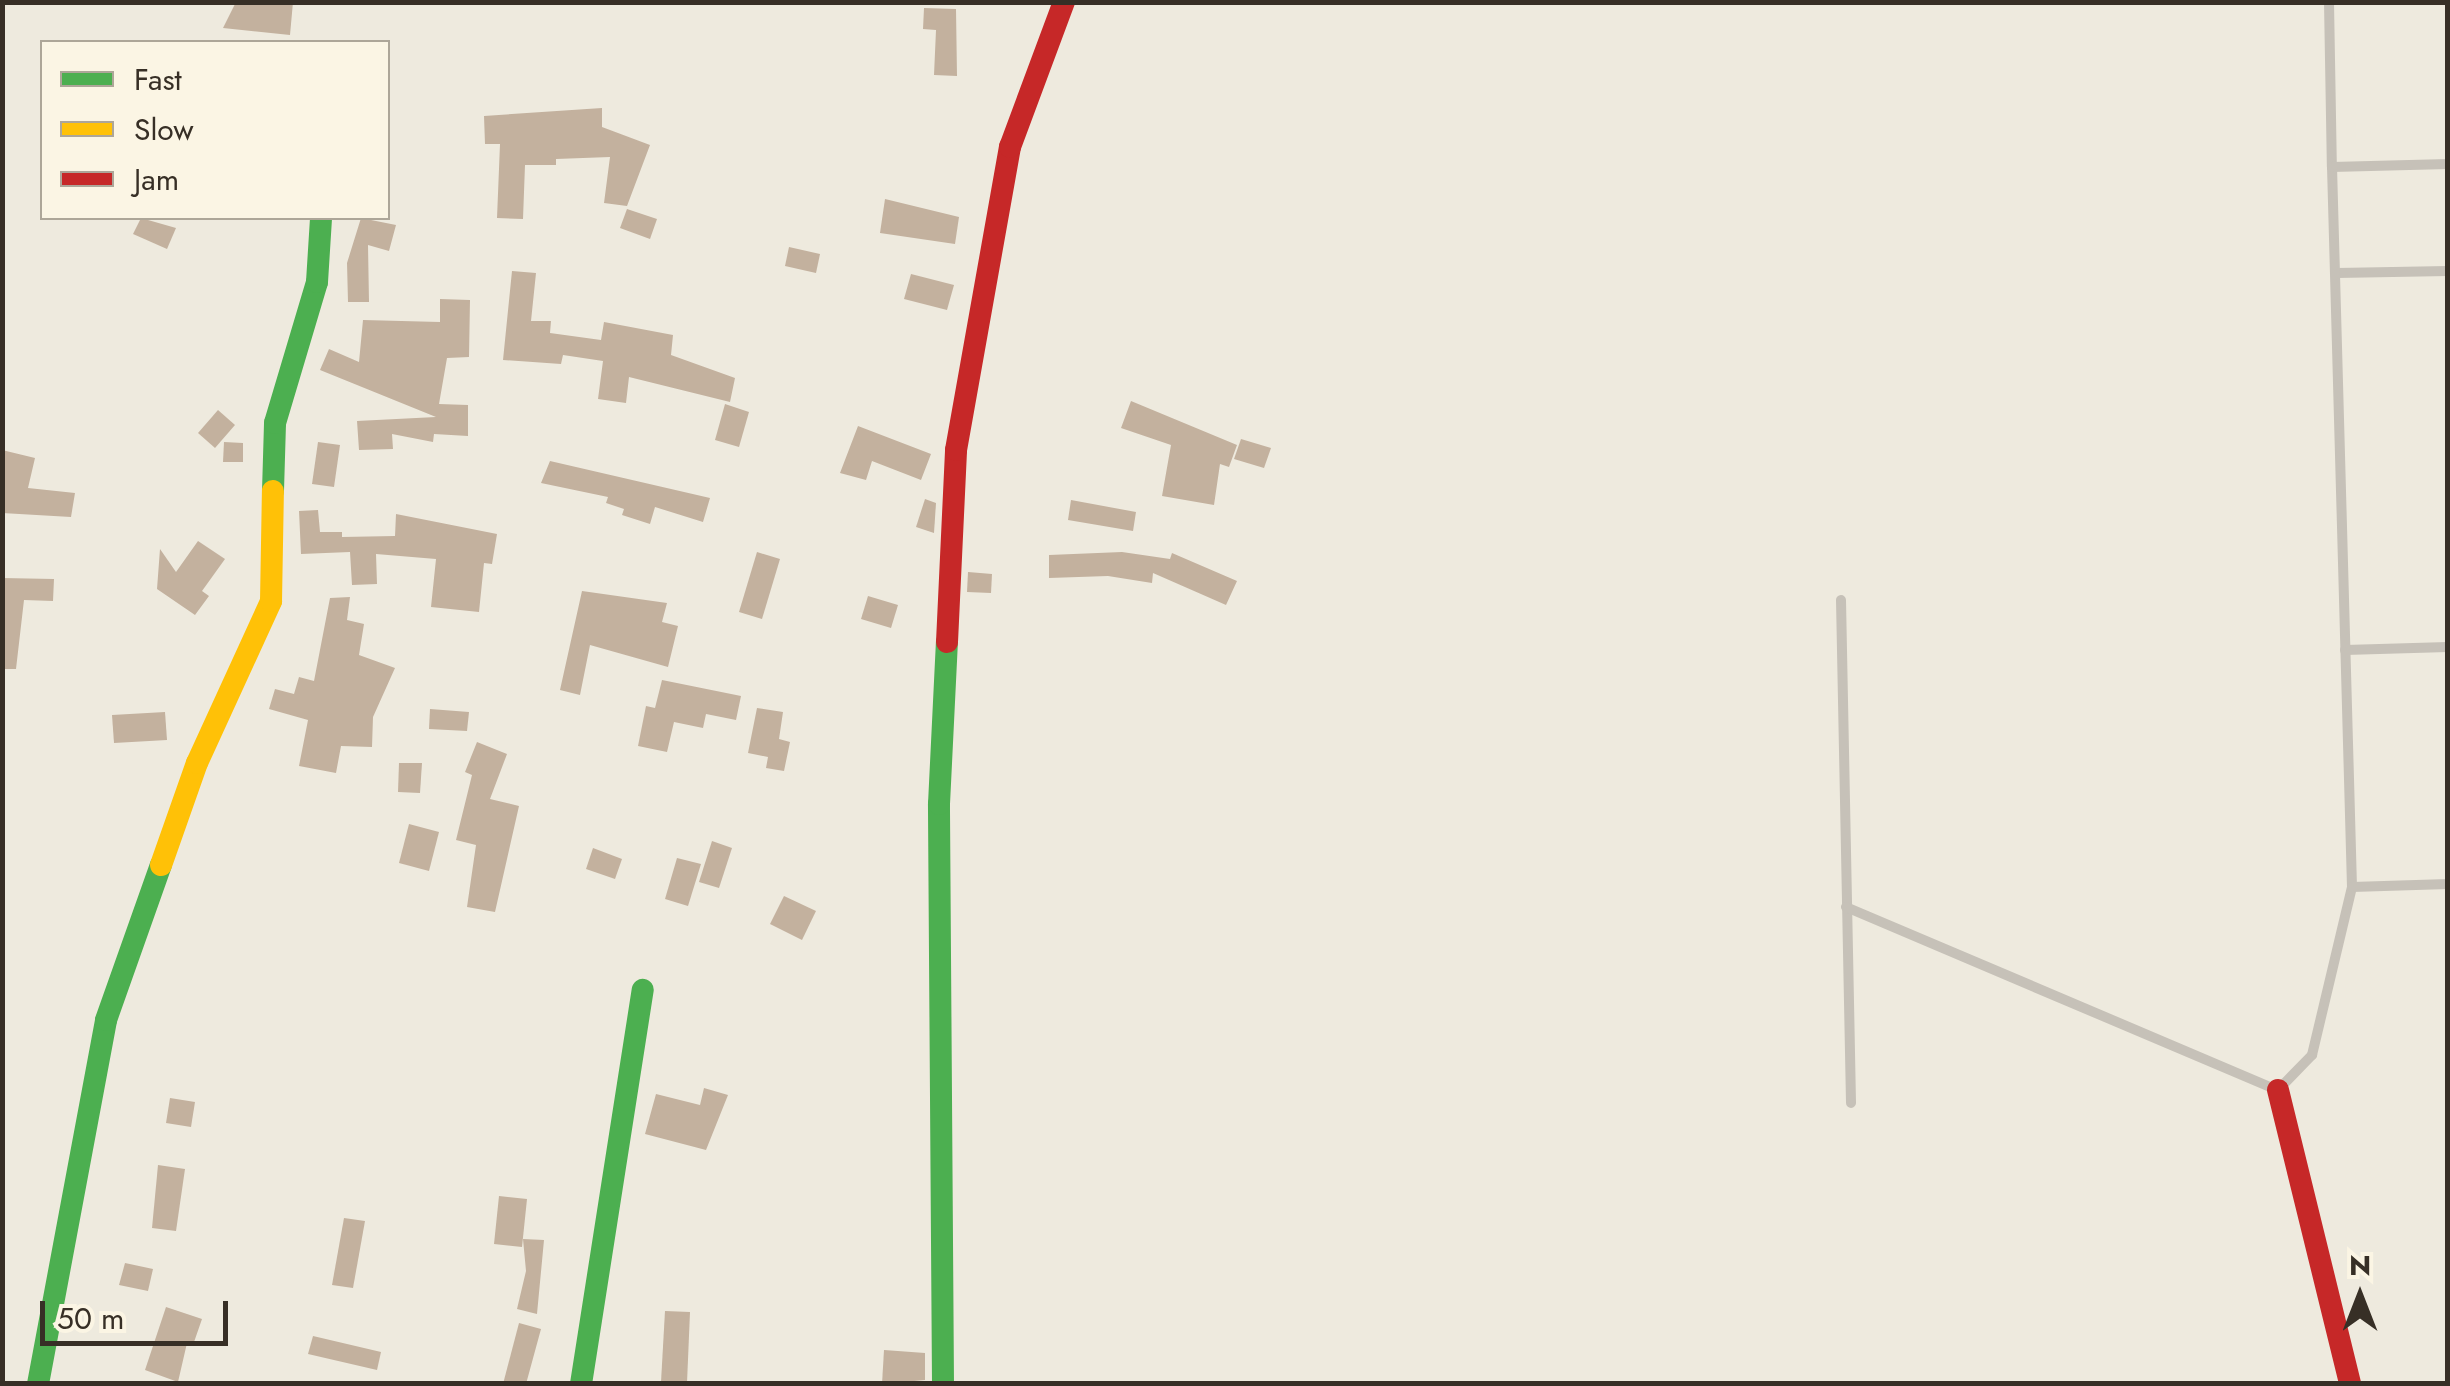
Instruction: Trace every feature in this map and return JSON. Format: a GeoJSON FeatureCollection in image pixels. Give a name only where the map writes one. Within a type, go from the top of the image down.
{"type":"FeatureCollection","features":[{"type":"Feature","properties":{"kind":"street"},"geometry":{"type":"LineString","coordinates":[[944,1384],[939,804],[956,450],[1010,147],[1064,2]]}},
{"type":"Feature","properties":{"kind":"street"},"geometry":{"type":"LineString","coordinates":[[38,1384],[106,1020],[196,764],[272,601],[275,423],[316,282],[321,220]]}},
{"type":"Feature","properties":{"kind":"street"},"geometry":{"type":"LineString","coordinates":[[581,1384],[643,990]]}},
{"type":"Feature","properties":{"kind":"street"},"geometry":{"type":"LineString","coordinates":[[2278,1090],[2350,1384]]}},
{"type":"Feature","properties":{"kind":"lane"},"geometry":{"type":"LineString","coordinates":[[1846,908],[2278,1090],[2312,1055],[2352,887],[2328,2]]}},
{"type":"Feature","properties":{"kind":"lane"},"geometry":{"type":"LineString","coordinates":[[2332,167],[2448,164]]}},
{"type":"Feature","properties":{"kind":"lane"},"geometry":{"type":"LineString","coordinates":[[2337,273],[2448,271]]}},
{"type":"Feature","properties":{"kind":"lane"},"geometry":{"type":"LineString","coordinates":[[1842,600],[1850,1103]]}},
{"type":"Feature","properties":{"kind":"lane"},"geometry":{"type":"LineString","coordinates":[[2346,650],[2448,647]]}},
{"type":"Feature","properties":{"kind":"lane"},"geometry":{"type":"LineString","coordinates":[[2352,887],[2448,884]]}},
{"type":"Feature","properties":{"kind":"building"},"geometry":{"type":"Polygon","coordinates":[[[236,2],[293,2],[290,35],[223,28],[236,2]]]}},
{"type":"Feature","properties":{"kind":"building"},"geometry":{"type":"Polygon","coordinates":[[[924,8],[956,9],[957,76],[934,75],[936,30],[923,29],[924,8]]]}},
{"type":"Feature","properties":{"kind":"building"},"geometry":{"type":"Polygon","coordinates":[[[602,108],[602,127],[650,145],[627,206],[604,203],[610,157],[556,159],[556,165],[525,165],[523,219],[497,218],[500,144],[485,144],[484,116],[602,108]]]}},
{"type":"Feature","properties":{"kind":"building"},"geometry":{"type":"Polygon","coordinates":[[[885,199],[959,217],[955,244],[880,233],[885,199]]]}},
{"type":"Feature","properties":{"kind":"building"},"geometry":{"type":"Polygon","coordinates":[[[627,209],[657,219],[650,239],[620,228],[627,209]]]}},
{"type":"Feature","properties":{"kind":"building"},"geometry":{"type":"Polygon","coordinates":[[[140,220],[176,228],[167,249],[133,234],[140,220]]]}},
{"type":"Feature","properties":{"kind":"building"},"geometry":{"type":"Polygon","coordinates":[[[360,220],[396,225],[389,251],[368,245],[369,302],[348,302],[347,263],[360,220]]]}},
{"type":"Feature","properties":{"kind":"building"},"geometry":{"type":"Polygon","coordinates":[[[789,247],[820,254],[816,273],[785,266],[789,247]]]}},
{"type":"Feature","properties":{"kind":"building"},"geometry":{"type":"Polygon","coordinates":[[[512,271],[536,273],[531,321],[551,321],[550,333],[601,340],[604,322],[673,335],[671,355],[735,378],[730,402],[629,377],[626,403],[598,399],[603,361],[563,355],[561,364],[503,360],[512,271]]]}},
{"type":"Feature","properties":{"kind":"building"},"geometry":{"type":"Polygon","coordinates":[[[911,274],[954,285],[947,310],[904,299],[911,274]]]}},
{"type":"Feature","properties":{"kind":"building"},"geometry":{"type":"Polygon","coordinates":[[[440,299],[470,300],[469,357],[447,358],[439,404],[468,405],[468,436],[434,434],[433,442],[392,434],[393,449],[359,450],[357,421],[436,417],[320,370],[329,349],[359,362],[363,320],[440,322],[440,299]]]}},
{"type":"Feature","properties":{"kind":"building"},"geometry":{"type":"Polygon","coordinates":[[[1131,401],[1237,445],[1229,467],[1220,464],[1214,505],[1162,496],[1171,445],[1121,428],[1131,401]]]}},
{"type":"Feature","properties":{"kind":"building"},"geometry":{"type":"Polygon","coordinates":[[[725,404],[749,412],[739,447],[715,440],[725,404]]]}},
{"type":"Feature","properties":{"kind":"building"},"geometry":{"type":"Polygon","coordinates":[[[218,410],[235,425],[215,448],[198,433],[218,410]]]}},
{"type":"Feature","properties":{"kind":"building"},"geometry":{"type":"Polygon","coordinates":[[[858,426],[931,454],[921,480],[872,461],[866,480],[840,473],[858,426]]]}},
{"type":"Feature","properties":{"kind":"building"},"geometry":{"type":"Polygon","coordinates":[[[1241,439],[1271,448],[1264,468],[1234,459],[1241,439]]]}},
{"type":"Feature","properties":{"kind":"building"},"geometry":{"type":"Polygon","coordinates":[[[224,442],[243,443],[243,462],[223,462],[224,442]]]}},
{"type":"Feature","properties":{"kind":"building"},"geometry":{"type":"Polygon","coordinates":[[[318,442],[340,445],[334,487],[312,484],[318,442]]]}},
{"type":"Feature","properties":{"kind":"building"},"geometry":{"type":"Polygon","coordinates":[[[2,450],[35,458],[28,488],[75,493],[71,517],[2,513],[2,450]]]}},
{"type":"Feature","properties":{"kind":"building"},"geometry":{"type":"Polygon","coordinates":[[[550,461],[710,498],[703,522],[655,507],[650,524],[622,515],[624,509],[606,503],[608,497],[541,483],[550,461]]]}},
{"type":"Feature","properties":{"kind":"building"},"geometry":{"type":"Polygon","coordinates":[[[925,499],[936,503],[934,533],[916,527],[925,499]]]}},
{"type":"Feature","properties":{"kind":"building"},"geometry":{"type":"Polygon","coordinates":[[[1071,500],[1136,512],[1133,531],[1068,520],[1071,500]]]}},
{"type":"Feature","properties":{"kind":"building"},"geometry":{"type":"Polygon","coordinates":[[[318,510],[320,532],[342,532],[342,537],[395,536],[396,514],[497,534],[492,564],[484,563],[479,612],[431,607],[436,559],[376,554],[377,584],[352,585],[350,552],[301,554],[299,511],[318,510]]]}},
{"type":"Feature","properties":{"kind":"building"},"geometry":{"type":"Polygon","coordinates":[[[198,541],[225,559],[202,591],[209,596],[195,615],[157,589],[160,549],[176,572],[198,541]]]}},
{"type":"Feature","properties":{"kind":"building"},"geometry":{"type":"Polygon","coordinates":[[[757,552],[780,559],[762,619],[739,612],[757,552]]]}},
{"type":"Feature","properties":{"kind":"building"},"geometry":{"type":"Polygon","coordinates":[[[1122,552],[1170,559],[1172,553],[1237,581],[1226,605],[1153,573],[1152,583],[1108,576],[1049,578],[1049,555],[1122,552]]]}},
{"type":"Feature","properties":{"kind":"building"},"geometry":{"type":"Polygon","coordinates":[[[968,572],[992,574],[991,593],[967,592],[968,572]]]}},
{"type":"Feature","properties":{"kind":"building"},"geometry":{"type":"Polygon","coordinates":[[[2,578],[54,579],[53,601],[24,600],[16,669],[2,669],[2,578]]]}},
{"type":"Feature","properties":{"kind":"building"},"geometry":{"type":"Polygon","coordinates":[[[582,591],[667,603],[662,622],[678,626],[668,667],[590,645],[580,695],[560,690],[582,591]]]}},
{"type":"Feature","properties":{"kind":"building"},"geometry":{"type":"Polygon","coordinates":[[[868,596],[898,605],[891,628],[861,619],[868,596]]]}},
{"type":"Feature","properties":{"kind":"building"},"geometry":{"type":"Polygon","coordinates":[[[350,597],[347,620],[364,624],[359,655],[395,668],[373,717],[372,747],[341,746],[336,773],[299,766],[308,720],[269,709],[275,689],[294,694],[299,677],[314,681],[330,598],[350,597]]]}},
{"type":"Feature","properties":{"kind":"building"},"geometry":{"type":"Polygon","coordinates":[[[662,680],[741,696],[736,720],[706,714],[703,728],[674,722],[667,752],[638,746],[646,706],[655,708],[662,680]]]}},
{"type":"Feature","properties":{"kind":"building"},"geometry":{"type":"Polygon","coordinates":[[[757,708],[783,712],[779,739],[790,742],[784,771],[766,768],[768,757],[748,753],[757,708]]]}},
{"type":"Feature","properties":{"kind":"building"},"geometry":{"type":"Polygon","coordinates":[[[430,709],[469,712],[467,731],[429,729],[430,709]]]}},
{"type":"Feature","properties":{"kind":"building"},"geometry":{"type":"Polygon","coordinates":[[[165,712],[167,740],[114,743],[112,715],[165,712]]]}},
{"type":"Feature","properties":{"kind":"building"},"geometry":{"type":"Polygon","coordinates":[[[477,742],[507,754],[490,799],[519,806],[495,912],[467,907],[476,845],[456,840],[472,775],[465,772],[477,742]]]}},
{"type":"Feature","properties":{"kind":"building"},"geometry":{"type":"Polygon","coordinates":[[[399,763],[422,763],[420,793],[398,792],[399,763]]]}},
{"type":"Feature","properties":{"kind":"building"},"geometry":{"type":"Polygon","coordinates":[[[409,824],[439,832],[429,871],[399,863],[409,824]]]}},
{"type":"Feature","properties":{"kind":"building"},"geometry":{"type":"Polygon","coordinates":[[[712,841],[732,848],[719,888],[699,882],[712,841]]]}},
{"type":"Feature","properties":{"kind":"building"},"geometry":{"type":"Polygon","coordinates":[[[593,848],[622,859],[615,879],[586,869],[593,848]]]}},
{"type":"Feature","properties":{"kind":"building"},"geometry":{"type":"Polygon","coordinates":[[[677,858],[701,864],[688,906],[665,899],[677,858]]]}},
{"type":"Feature","properties":{"kind":"building"},"geometry":{"type":"Polygon","coordinates":[[[784,896],[816,911],[802,940],[770,924],[784,896]]]}},
{"type":"Feature","properties":{"kind":"building"},"geometry":{"type":"Polygon","coordinates":[[[704,1088],[728,1095],[706,1150],[645,1134],[656,1094],[700,1105],[704,1088]]]}},
{"type":"Feature","properties":{"kind":"building"},"geometry":{"type":"Polygon","coordinates":[[[170,1098],[195,1102],[191,1127],[166,1123],[170,1098]]]}},
{"type":"Feature","properties":{"kind":"building"},"geometry":{"type":"Polygon","coordinates":[[[158,1165],[185,1169],[176,1231],[152,1228],[158,1165]]]}},
{"type":"Feature","properties":{"kind":"building"},"geometry":{"type":"Polygon","coordinates":[[[499,1196],[527,1199],[522,1247],[494,1244],[499,1196]]]}},
{"type":"Feature","properties":{"kind":"building"},"geometry":{"type":"Polygon","coordinates":[[[344,1218],[365,1221],[353,1288],[332,1285],[344,1218]]]}},
{"type":"Feature","properties":{"kind":"building"},"geometry":{"type":"Polygon","coordinates":[[[523,1239],[544,1240],[537,1314],[517,1309],[526,1271],[523,1239]]]}},
{"type":"Feature","properties":{"kind":"building"},"geometry":{"type":"Polygon","coordinates":[[[125,1263],[153,1269],[148,1291],[119,1285],[125,1263]]]}},
{"type":"Feature","properties":{"kind":"building"},"geometry":{"type":"Polygon","coordinates":[[[166,1307],[202,1319],[193,1345],[187,1343],[178,1382],[145,1370],[166,1307]]]}},
{"type":"Feature","properties":{"kind":"building"},"geometry":{"type":"Polygon","coordinates":[[[665,1311],[690,1312],[687,1383],[661,1382],[665,1311]]]}},
{"type":"Feature","properties":{"kind":"building"},"geometry":{"type":"Polygon","coordinates":[[[519,1323],[541,1329],[526,1384],[503,1384],[519,1323]]]}},
{"type":"Feature","properties":{"kind":"building"},"geometry":{"type":"Polygon","coordinates":[[[313,1336],[381,1352],[377,1370],[308,1354],[313,1336]]]}},
{"type":"Feature","properties":{"kind":"building"},"geometry":{"type":"Polygon","coordinates":[[[884,1350],[925,1353],[925,1380],[882,1384],[884,1350]]]}},
{"type":"Feature","properties":{"kind":"traffic: fast"},"geometry":{"type":"LineString","coordinates":[[273,491],[275,423],[317,282],[321,220]]}},
{"type":"Feature","properties":{"kind":"traffic: fast"},"geometry":{"type":"LineString","coordinates":[[943,1384],[939,804],[947,642]]}},
{"type":"Feature","properties":{"kind":"traffic: fast"},"geometry":{"type":"LineString","coordinates":[[38,1384],[106,1020],[161,865]]}},
{"type":"Feature","properties":{"kind":"traffic: fast"},"geometry":{"type":"LineString","coordinates":[[581,1384],[643,990]]}},
{"type":"Feature","properties":{"kind":"traffic: slow"},"geometry":{"type":"LineString","coordinates":[[161,865],[197,763],[271,601],[273,491]]}},
{"type":"Feature","properties":{"kind":"traffic: jam"},"geometry":{"type":"LineString","coordinates":[[947,642],[956,450],[1010,147],[1064,2]]}},
{"type":"Feature","properties":{"kind":"traffic: jam"},"geometry":{"type":"LineString","coordinates":[[2278,1090],[2350,1384]]}}]}
